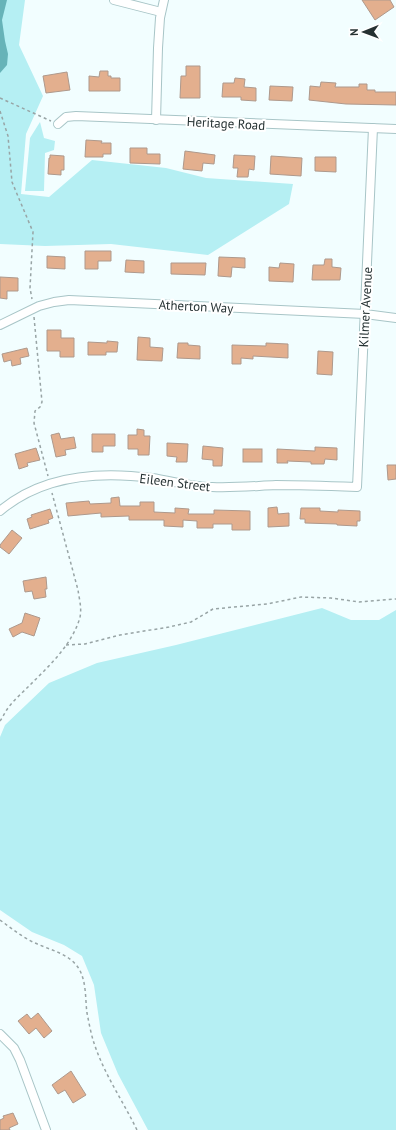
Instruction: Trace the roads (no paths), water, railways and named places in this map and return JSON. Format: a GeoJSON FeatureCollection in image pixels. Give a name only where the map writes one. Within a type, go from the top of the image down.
{"type":"FeatureCollection","features":[{"type":"Feature","properties":{"kind":"street"},"geometry":{"type":"LineString","coordinates":[[114,0],[161,12]]}},
{"type":"Feature","properties":{"kind":"street"},"geometry":{"type":"LineString","coordinates":[[156,120],[158,48],[161,12],[164,0]]}},
{"type":"Feature","properties":{"kind":"street","name":"Heritage Road"},"geometry":{"type":"LineString","coordinates":[[58,124],[66,117],[76,116],[396,129]]}},
{"type":"Feature","properties":{"kind":"street","name":"Kilmer Avenue"},"geometry":{"type":"LineString","coordinates":[[358,487],[373,128]]}},
{"type":"Feature","properties":{"kind":"street","name":"Atherton Way"},"geometry":{"type":"LineString","coordinates":[[0,325],[39,306],[70,300],[365,314],[396,318]]}},
{"type":"Feature","properties":{"kind":"street","name":"Eileen Street"},"geometry":{"type":"LineString","coordinates":[[0,511],[13,500],[31,490],[76,477],[107,475],[126,476],[152,478],[210,487],[296,485],[358,487]]}},
{"type":"Feature","properties":{"kind":"street"},"geometry":{"type":"LineString","coordinates":[[0,1034],[14,1048],[20,1060],[46,1130]]}}]}
